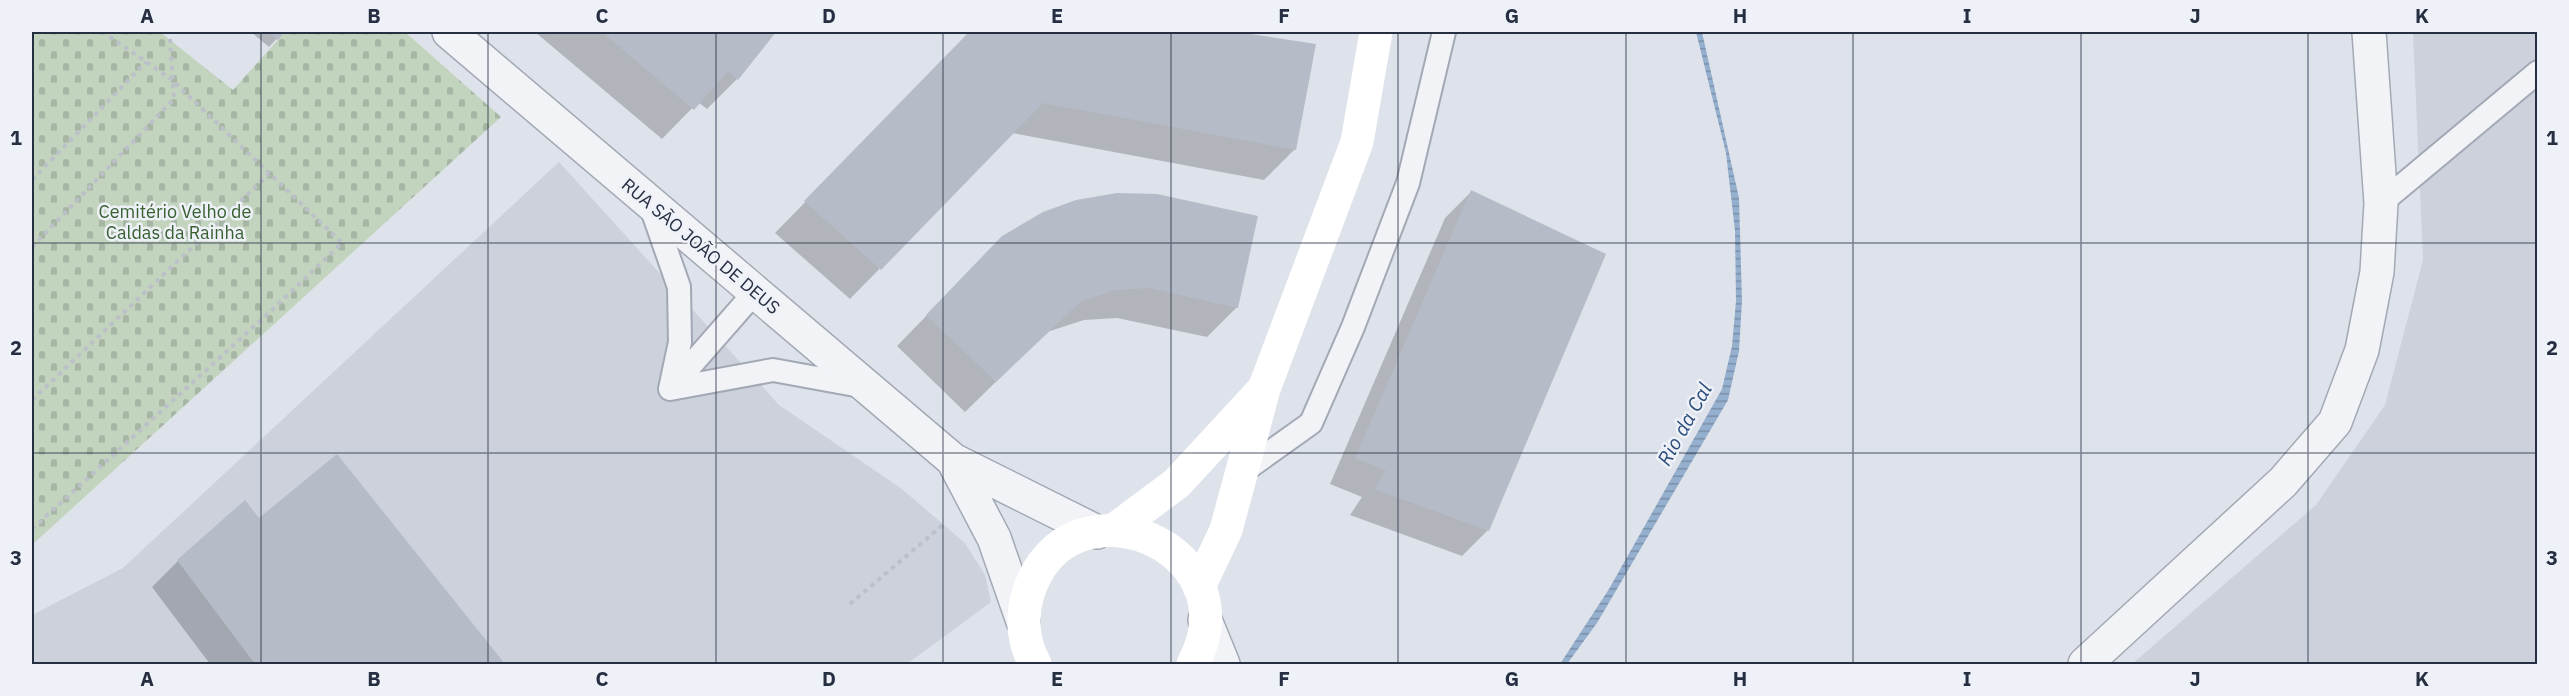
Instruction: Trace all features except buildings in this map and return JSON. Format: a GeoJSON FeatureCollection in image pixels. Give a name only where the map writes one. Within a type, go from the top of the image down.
{"type":"FeatureCollection","features":[{"type":"Feature","properties":{"kind":"main road"},"geometry":{"type":"LineString","coordinates":[[1199,587],[1226,530],[1264,389],[1357,142],[1376,32]]}},
{"type":"Feature","properties":{"kind":"main road"},"geometry":{"type":"LineString","coordinates":[[1105,531],[1177,483],[1264,389]]}},
{"type":"Feature","properties":{"kind":"main road"},"geometry":{"type":"LineString","coordinates":[[1010,664],[1024,627],[1031,586],[1050,556],[1064,545],[1080,537],[1105,531],[1149,536],[1164,545],[1190,570],[1199,587],[1205,620],[1203,638],[1193,664]]}},
{"type":"Feature","properties":{"kind":"main road"},"geometry":{"type":"LineString","coordinates":[[1024,627],[1030,656],[1035,664]]}},
{"type":"Feature","properties":{"kind":"street","name":"RUA SÃO JOÃO DE DEUS"},"geometry":{"type":"LineString","coordinates":[[449,32],[953,460]]}},
{"type":"Feature","properties":{"kind":"street"},"geometry":{"type":"LineString","coordinates":[[2085,664],[2283,482],[2335,422],[2362,350],[2377,272],[2381,203],[2369,32]]}},
{"type":"Feature","properties":{"kind":"street"},"geometry":{"type":"LineString","coordinates":[[953,460],[1105,531]]}},
{"type":"Feature","properties":{"kind":"street"},"geometry":{"type":"LineString","coordinates":[[953,460],[994,538],[1024,627]]}},
{"type":"Feature","properties":{"kind":"street"},"geometry":{"type":"LineString","coordinates":[[1205,620],[1223,664]]}},
{"type":"Feature","properties":{"kind":"lane"},"geometry":{"type":"LineString","coordinates":[[1241,474],[1311,423],[1353,327],[1408,183],[1444,32]]}},
{"type":"Feature","properties":{"kind":"lane"},"geometry":{"type":"LineString","coordinates":[[2381,203],[2538,72]]}},
{"type":"Feature","properties":{"kind":"lane"},"geometry":{"type":"LineString","coordinates":[[649,202],[679,287],[680,342],[670,389]]}},
{"type":"Feature","properties":{"kind":"lane"},"geometry":{"type":"LineString","coordinates":[[670,389],[755,292]]}},
{"type":"Feature","properties":{"kind":"lane"},"geometry":{"type":"LineString","coordinates":[[670,389],[773,370],[867,387]]}},
{"type":"Feature","properties":{"kind":"path"},"geometry":{"type":"LineString","coordinates":[[32,529],[342,243],[171,79],[103,32]]}},
{"type":"Feature","properties":{"kind":"path"},"geometry":{"type":"LineString","coordinates":[[32,247],[174,99],[170,39]]}},
{"type":"Feature","properties":{"kind":"path"},"geometry":{"type":"LineString","coordinates":[[32,180],[146,62]]}},
{"type":"Feature","properties":{"kind":"path"},"geometry":{"type":"LineString","coordinates":[[32,400],[269,174]]}},
{"type":"Feature","properties":{"kind":"path"},"geometry":{"type":"LineString","coordinates":[[850,604],[944,525]]}},
{"type":"Feature","properties":{"kind":"shaded area"},"geometry":{"type":"Polygon","coordinates":[[[2413,32],[2537,32],[2537,664],[2132,664],[2316,505],[2385,405],[2423,260],[2413,32]]]}},
{"type":"Feature","properties":{"kind":"shaded area"},"geometry":{"type":"Polygon","coordinates":[[[559,162],[779,405],[902,489],[965,543],[985,575],[991,602],[907,664],[32,664],[32,615],[123,568],[559,162]]]}},
{"type":"Feature","properties":{"kind":"green space","name":"Cemitério Velho de Caldas da Rainha"},"geometry":{"type":"Polygon","coordinates":[[[32,32],[160,32],[233,90],[285,32],[405,32],[501,117],[32,545],[32,32]]]}},
{"type":"Feature","properties":{"kind":"water"},"geometry":{"type":"Polygon","coordinates":[[[1696,32],[1702,32],[1739,198],[1742,300],[1739,351],[1728,400],[1597,623],[1567,664],[1560,664],[1609,589],[1722,389],[1732,346],[1736,301],[1735,231],[1726,153],[1696,32]]]}},
{"type":"Feature","properties":{"kind":"water label","name":"Rio da Cal"},"geometry":{"type":"Point","coordinates":[1684,424]}}]}
